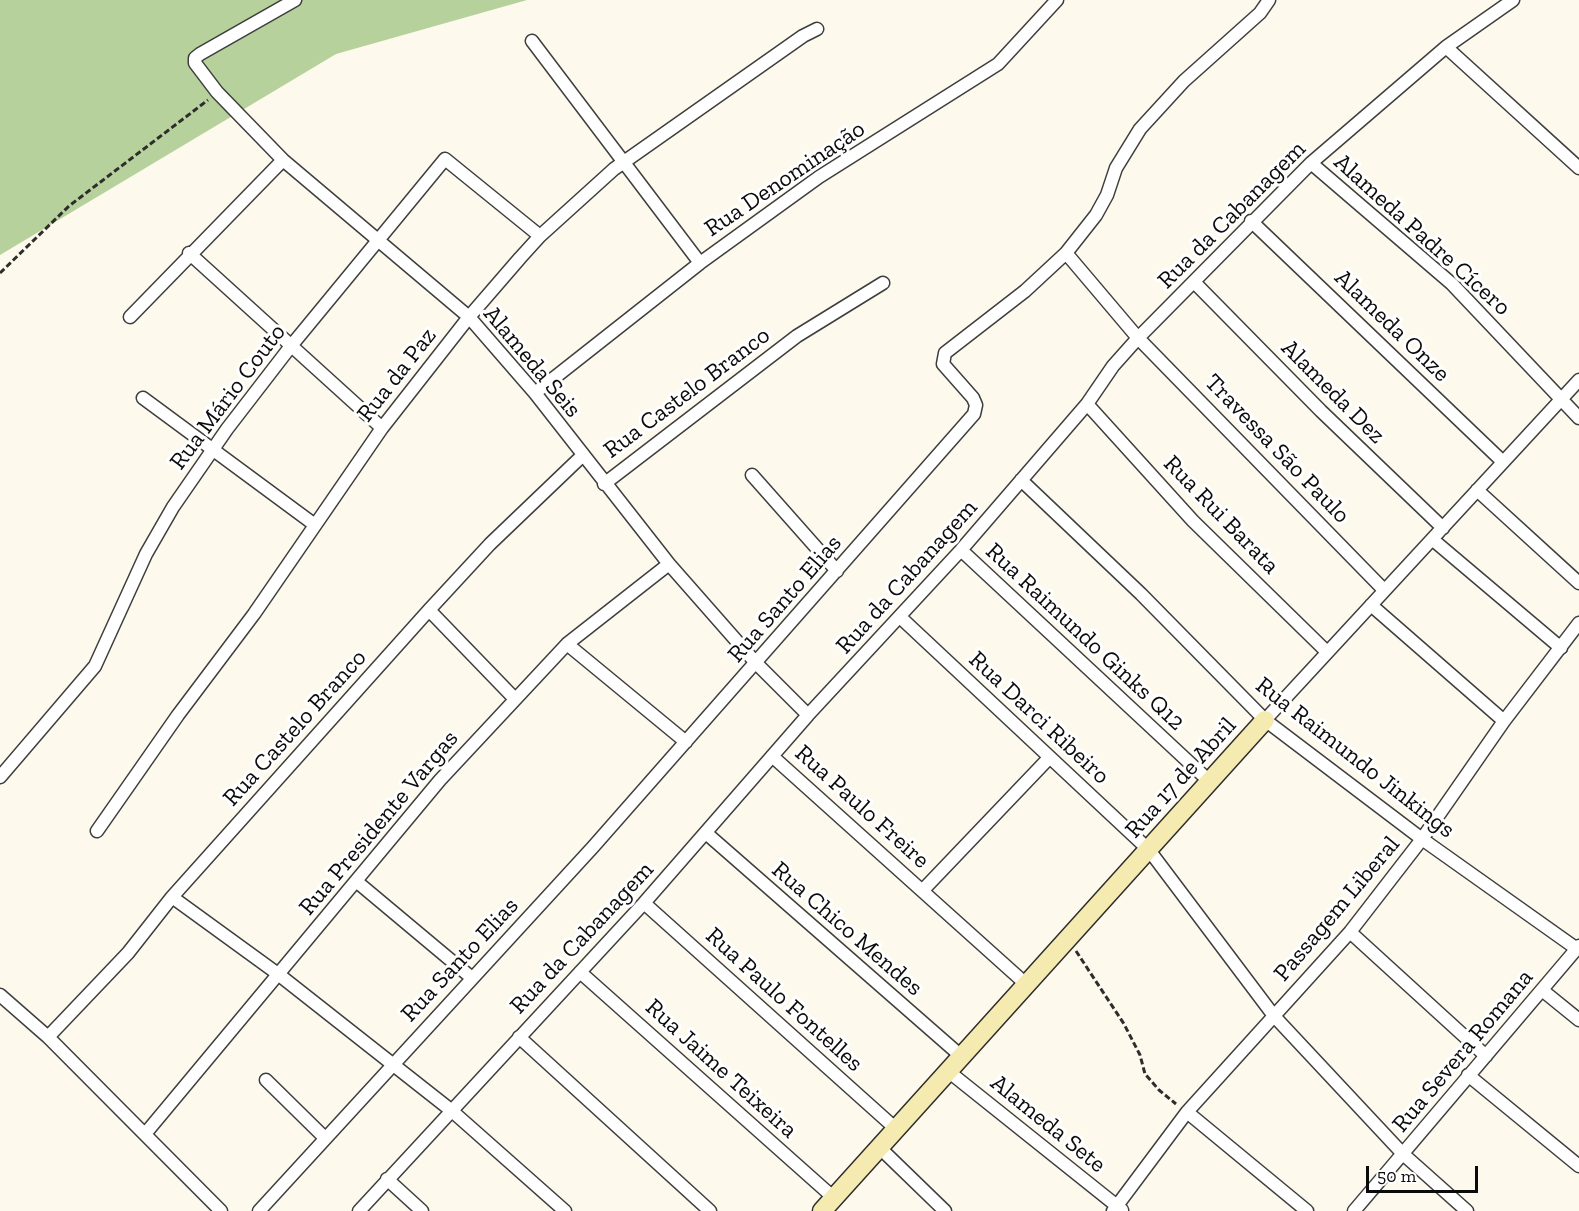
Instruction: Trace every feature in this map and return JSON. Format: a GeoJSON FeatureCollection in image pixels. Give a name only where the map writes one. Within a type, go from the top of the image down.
{"type":"FeatureCollection","features":[{"type":"Feature","properties":{"kind":"street","name":"Alameda Seis"},"geometry":{"type":"LineString","coordinates":[[296,0],[200,54],[195,58],[195,63],[217,93],[283,160],[469,317],[535,393],[582,456],[669,564],[756,663],[808,715]]}},
{"type":"Feature","properties":{"kind":"street","name":"Rua Denominação"},"geometry":{"type":"LineString","coordinates":[[535,393],[700,263],[819,177],[998,64],[1057,0]]}},
{"type":"Feature","properties":{"kind":"street","name":"Rua Santo Elias"},"geometry":{"type":"LineString","coordinates":[[259,1211],[686,742],[974,414],[976,405],[973,398],[943,364],[945,353],[1025,291],[1066,253],[1096,215],[1116,168],[1140,129],[1184,81],[1260,13],[1269,0]]}},
{"type":"Feature","properties":{"kind":"street","name":"Rua da Cabanagem"},"geometry":{"type":"LineString","coordinates":[[359,1211],[644,903],[808,715],[961,550],[1087,404],[1113,366],[1138,338],[1195,283],[1251,221],[1311,163],[1446,47],[1513,0]]}},
{"type":"Feature","properties":{"kind":"street","name":"Rua da Paz"},"geometry":{"type":"LineString","coordinates":[[97,831],[382,428],[469,317],[540,236],[625,162],[803,36],[817,29]]}},
{"type":"Feature","properties":{"kind":"street"},"geometry":{"type":"LineString","coordinates":[[532,40],[700,263]]}},
{"type":"Feature","properties":{"kind":"street"},"geometry":{"type":"LineString","coordinates":[[1446,47],[1579,168]]}},
{"type":"Feature","properties":{"kind":"street","name":"Rua Mário Couto"},"geometry":{"type":"LineString","coordinates":[[0,777],[95,666],[146,554],[173,507],[214,449],[291,346],[445,159],[540,236]]}},
{"type":"Feature","properties":{"kind":"street"},"geometry":{"type":"LineString","coordinates":[[130,316],[283,160]]}},
{"type":"Feature","properties":{"kind":"street","name":"Alameda Padre Cícero"},"geometry":{"type":"LineString","coordinates":[[1311,163],[1452,284],[1579,418]]}},
{"type":"Feature","properties":{"kind":"street","name":"Alameda Onze"},"geometry":{"type":"LineString","coordinates":[[1251,221],[1502,461]]}},
{"type":"Feature","properties":{"kind":"street","name":"Travessa São Paulo"},"geometry":{"type":"LineString","coordinates":[[1066,253],[1138,338],[1384,590]]}},
{"type":"Feature","properties":{"kind":"street"},"geometry":{"type":"LineString","coordinates":[[189,254],[382,428]]}},
{"type":"Feature","properties":{"kind":"street","name":"Rua Castelo Branco"},"geometry":{"type":"LineString","coordinates":[[604,484],[797,336],[883,283]]}},
{"type":"Feature","properties":{"kind":"street","name":"Alameda Dez"},"geometry":{"type":"LineString","coordinates":[[1195,283],[1321,411],[1443,528]]}},
{"type":"Feature","properties":{"kind":"street","name":"Rua 17 de Abril"},"geometry":{"type":"LineString","coordinates":[[828,1204],[1149,850],[1208,780],[1579,380]]}},
{"type":"Feature","properties":{"kind":"street"},"geometry":{"type":"LineString","coordinates":[[143,399],[315,525]]}},
{"type":"Feature","properties":{"kind":"street","name":"Rua Rui Barata"},"geometry":{"type":"LineString","coordinates":[[1087,404],[1193,521],[1327,652]]}},
{"type":"Feature","properties":{"kind":"street","name":"Rua Castelo Branco"},"geometry":{"type":"LineString","coordinates":[[48,1037],[128,953],[172,897],[429,610],[490,544],[582,456]]}},
{"type":"Feature","properties":{"kind":"street"},"geometry":{"type":"LineString","coordinates":[[752,475],[837,571]]}},
{"type":"Feature","properties":{"kind":"street","name":"Rua Raimundo Jinkings"},"geometry":{"type":"LineString","coordinates":[[1021,480],[1141,594],[1265,720],[1422,839],[1578,947]]}},
{"type":"Feature","properties":{"kind":"street"},"geometry":{"type":"LineString","coordinates":[[1477,490],[1579,583]]}},
{"type":"Feature","properties":{"kind":"street"},"geometry":{"type":"LineString","coordinates":[[1432,539],[1561,648]]}},
{"type":"Feature","properties":{"kind":"street","name":"Rua Raimundo Ginks Q12"},"geometry":{"type":"LineString","coordinates":[[961,550],[1208,780]]}},
{"type":"Feature","properties":{"kind":"street","name":"Rua Presidente Vargas"},"geometry":{"type":"LineString","coordinates":[[145,1134],[440,780],[514,699],[567,644],[669,564]]}},
{"type":"Feature","properties":{"kind":"street"},"geometry":{"type":"LineString","coordinates":[[1371,605],[1504,721]]}},
{"type":"Feature","properties":{"kind":"street"},"geometry":{"type":"LineString","coordinates":[[429,610],[514,699]]}},
{"type":"Feature","properties":{"kind":"street","name":"Rua Darci Ribeiro"},"geometry":{"type":"LineString","coordinates":[[900,617],[1149,850]]}},
{"type":"Feature","properties":{"kind":"street","name":"Passagem Liberal"},"geometry":{"type":"LineString","coordinates":[[1117,1209],[1187,1112],[1350,932],[1422,839],[1504,721],[1579,623]]}},
{"type":"Feature","properties":{"kind":"street"},"geometry":{"type":"LineString","coordinates":[[567,644],[686,742]]}},
{"type":"Feature","properties":{"kind":"street","name":"Rua Paulo Freire"},"geometry":{"type":"LineString","coordinates":[[772,756],[1027,985]]}},
{"type":"Feature","properties":{"kind":"street","name":"Rua Paulo Freire"},"geometry":{"type":"LineString","coordinates":[[923,890],[1049,758]]}},
{"type":"Feature","properties":{"kind":"street","name":"Rua Chico Mendes"},"geometry":{"type":"LineString","coordinates":[[706,833],[962,1056]]}},
{"type":"Feature","properties":{"kind":"street"},"geometry":{"type":"LineString","coordinates":[[1149,850],[1274,1016],[1403,1154],[1467,1211]]}},
{"type":"Feature","properties":{"kind":"street"},"geometry":{"type":"LineString","coordinates":[[356,881],[472,978]]}},
{"type":"Feature","properties":{"kind":"street"},"geometry":{"type":"LineString","coordinates":[[172,897],[279,974],[452,1111],[565,1211]]}},
{"type":"Feature","properties":{"kind":"street","name":"Rua Paulo Fontelles"},"geometry":{"type":"LineString","coordinates":[[644,903],[896,1128]]}},
{"type":"Feature","properties":{"kind":"street"},"geometry":{"type":"LineString","coordinates":[[1350,932],[1486,1056]]}},
{"type":"Feature","properties":{"kind":"street","name":"Rua Severa Romana"},"geometry":{"type":"LineString","coordinates":[[1354,1211],[1578,947]]}},
{"type":"Feature","properties":{"kind":"street","name":"Rua Jaime Teixeira"},"geometry":{"type":"LineString","coordinates":[[580,972],[828,1204]]}},
{"type":"Feature","properties":{"kind":"street"},"geometry":{"type":"LineString","coordinates":[[1542,990],[1579,1020]]}},
{"type":"Feature","properties":{"kind":"street"},"geometry":{"type":"LineString","coordinates":[[0,995],[48,1037],[221,1211]]}},
{"type":"Feature","properties":{"kind":"street"},"geometry":{"type":"LineString","coordinates":[[519,1037],[710,1211]]}},
{"type":"Feature","properties":{"kind":"street","name":"Alameda Sete"},"geometry":{"type":"LineString","coordinates":[[948,1071],[1117,1209]]}},
{"type":"Feature","properties":{"kind":"street"},"geometry":{"type":"LineString","coordinates":[[1468,1075],[1579,1166]]}},
{"type":"Feature","properties":{"kind":"street"},"geometry":{"type":"LineString","coordinates":[[266,1080],[325,1138]]}},
{"type":"Feature","properties":{"kind":"street"},"geometry":{"type":"LineString","coordinates":[[1187,1112],[1307,1211]]}},
{"type":"Feature","properties":{"kind":"street"},"geometry":{"type":"LineString","coordinates":[[879,1147],[945,1211]]}},
{"type":"Feature","properties":{"kind":"street"},"geometry":{"type":"LineString","coordinates":[[387,1179],[422,1211]]}},
{"type":"Feature","properties":{"kind":"path"},"geometry":{"type":"LineString","coordinates":[[0,273],[69,206],[217,93]]}},
{"type":"Feature","properties":{"kind":"path"},"geometry":{"type":"LineString","coordinates":[[1069,939],[1124,1024],[1140,1055],[1145,1074],[1159,1090],[1187,1112]]}},
{"type":"Feature","properties":{"kind":"green space"},"geometry":{"type":"Polygon","coordinates":[[[0,0],[527,0],[336,54],[0,255],[0,0]]]}}]}
